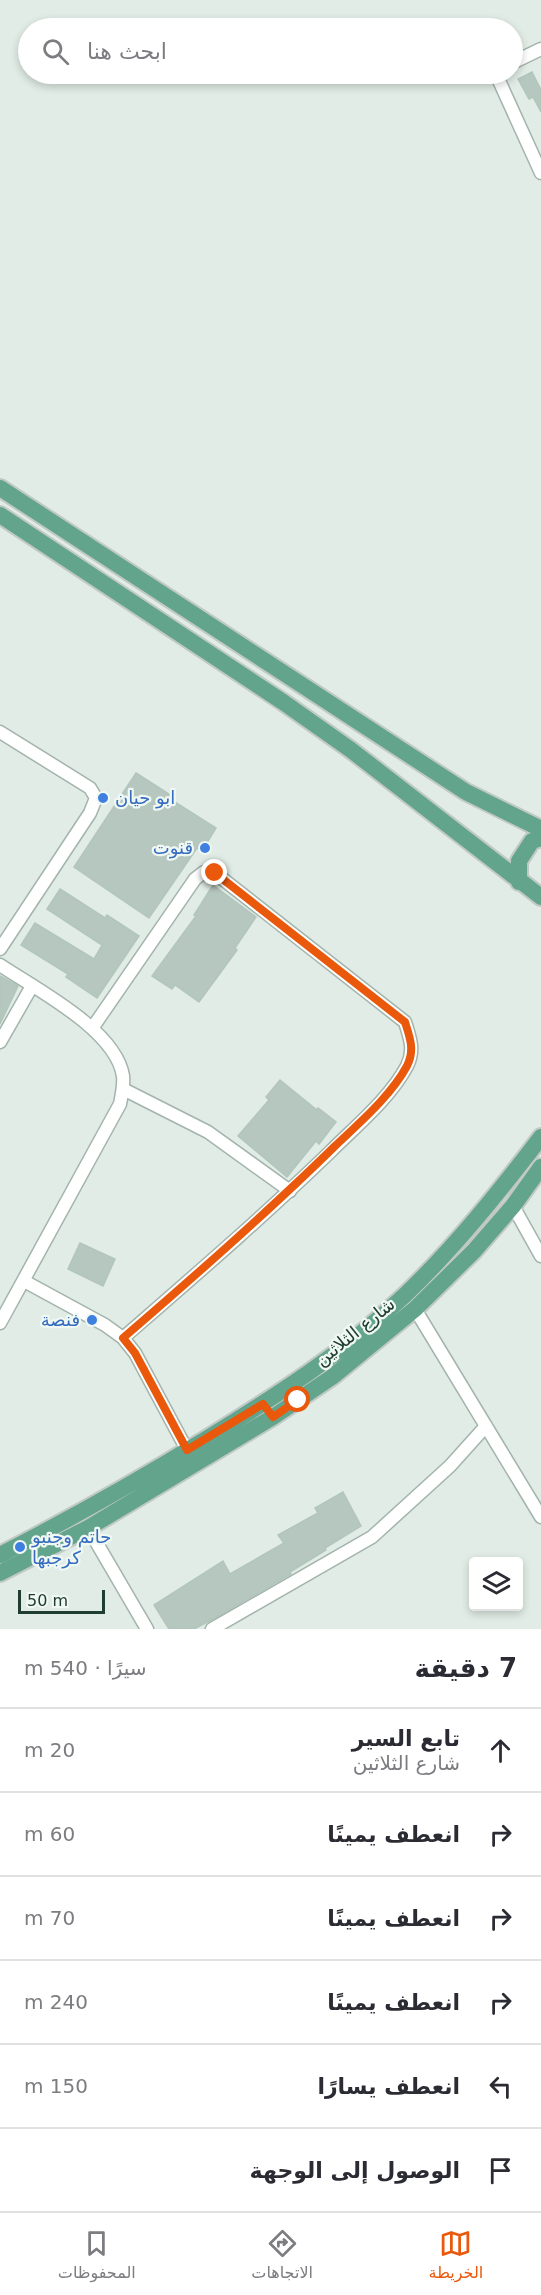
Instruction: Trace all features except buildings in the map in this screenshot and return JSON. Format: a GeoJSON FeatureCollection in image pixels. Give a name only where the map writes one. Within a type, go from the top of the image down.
{"type":"FeatureCollection","features":[{"type":"Feature","properties":{"kind":"main road"},"geometry":{"type":"LineString","coordinates":[[0,489],[466,792],[541,829]]}},
{"type":"Feature","properties":{"kind":"main road"},"geometry":{"type":"LineString","coordinates":[[0,515],[351,750],[541,897]]}},
{"type":"Feature","properties":{"kind":"main road"},"geometry":{"type":"LineString","coordinates":[[519,882],[519,861],[532,840],[541,838]]}},
{"type":"Feature","properties":{"kind":"main road"},"geometry":{"type":"LineString","coordinates":[[0,1555],[80,1514],[187,1450],[268,1410],[405,1295],[497,1194],[541,1137]]}},
{"type":"Feature","properties":{"kind":"main road","name":"شارع الثلاثين"},"geometry":{"type":"LineString","coordinates":[[0,1573],[88,1528],[268,1410],[333,1377],[415,1309],[474,1251],[513,1206],[541,1167]]}},
{"type":"Feature","properties":{"kind":"main road"},"geometry":{"type":"LineString","coordinates":[[459,1238],[474,1251]]}},
{"type":"Feature","properties":{"kind":"street"},"geometry":{"type":"LineString","coordinates":[[523,58],[541,49]]}},
{"type":"Feature","properties":{"kind":"street"},"geometry":{"type":"LineString","coordinates":[[501,84],[541,173]]}},
{"type":"Feature","properties":{"kind":"street"},"geometry":{"type":"LineString","coordinates":[[0,732],[90,788],[96,798],[90,813],[0,949]]}},
{"type":"Feature","properties":{"kind":"street"},"geometry":{"type":"LineString","coordinates":[[93,1027],[195,879],[204,872],[215,873],[405,1022],[413,1046],[408,1064],[394,1086],[290,1191],[123,1338]]}},
{"type":"Feature","properties":{"kind":"street"},"geometry":{"type":"LineString","coordinates":[[0,965],[93,1027],[115,1056],[122,1073],[123,1089],[120,1104],[0,1323]]}},
{"type":"Feature","properties":{"kind":"street"},"geometry":{"type":"LineString","coordinates":[[0,1042],[32,986]]}},
{"type":"Feature","properties":{"kind":"street"},"geometry":{"type":"LineString","coordinates":[[123,1089],[208,1132],[290,1191]]}},
{"type":"Feature","properties":{"kind":"street"},"geometry":{"type":"LineString","coordinates":[[513,1206],[541,1256]]}},
{"type":"Feature","properties":{"kind":"street"},"geometry":{"type":"LineString","coordinates":[[24,1281],[105,1325],[123,1338],[135,1353],[187,1450]]}},
{"type":"Feature","properties":{"kind":"street"},"geometry":{"type":"LineString","coordinates":[[415,1309],[541,1517]]}},
{"type":"Feature","properties":{"kind":"street"},"geometry":{"type":"LineString","coordinates":[[212,1629],[372,1537],[450,1466],[486,1426]]}},
{"type":"Feature","properties":{"kind":"street"},"geometry":{"type":"LineString","coordinates":[[88,1528],[147,1629]]}},
{"type":"Feature","properties":{"kind":"place","name":"ابو حيان"},"geometry":{"type":"Point","coordinates":[103,798]}},
{"type":"Feature","properties":{"kind":"place","name":"قنوت"},"geometry":{"type":"Point","coordinates":[205,848]}},
{"type":"Feature","properties":{"kind":"place","name":"فنصة"},"geometry":{"type":"Point","coordinates":[92,1320]}},
{"type":"Feature","properties":{"kind":"place","name":"حاتم وجنبو كرجبها"},"geometry":{"type":"Point","coordinates":[20,1547]}},
{"type":"Feature","properties":{"kind":"route"},"geometry":{"type":"LineString","coordinates":[[215,873],[405,1022],[413,1046],[408,1064],[394,1086],[350,1131],[290,1191],[123,1338],[135,1353],[187,1450],[263,1404],[273,1417],[298,1400]]}}]}
